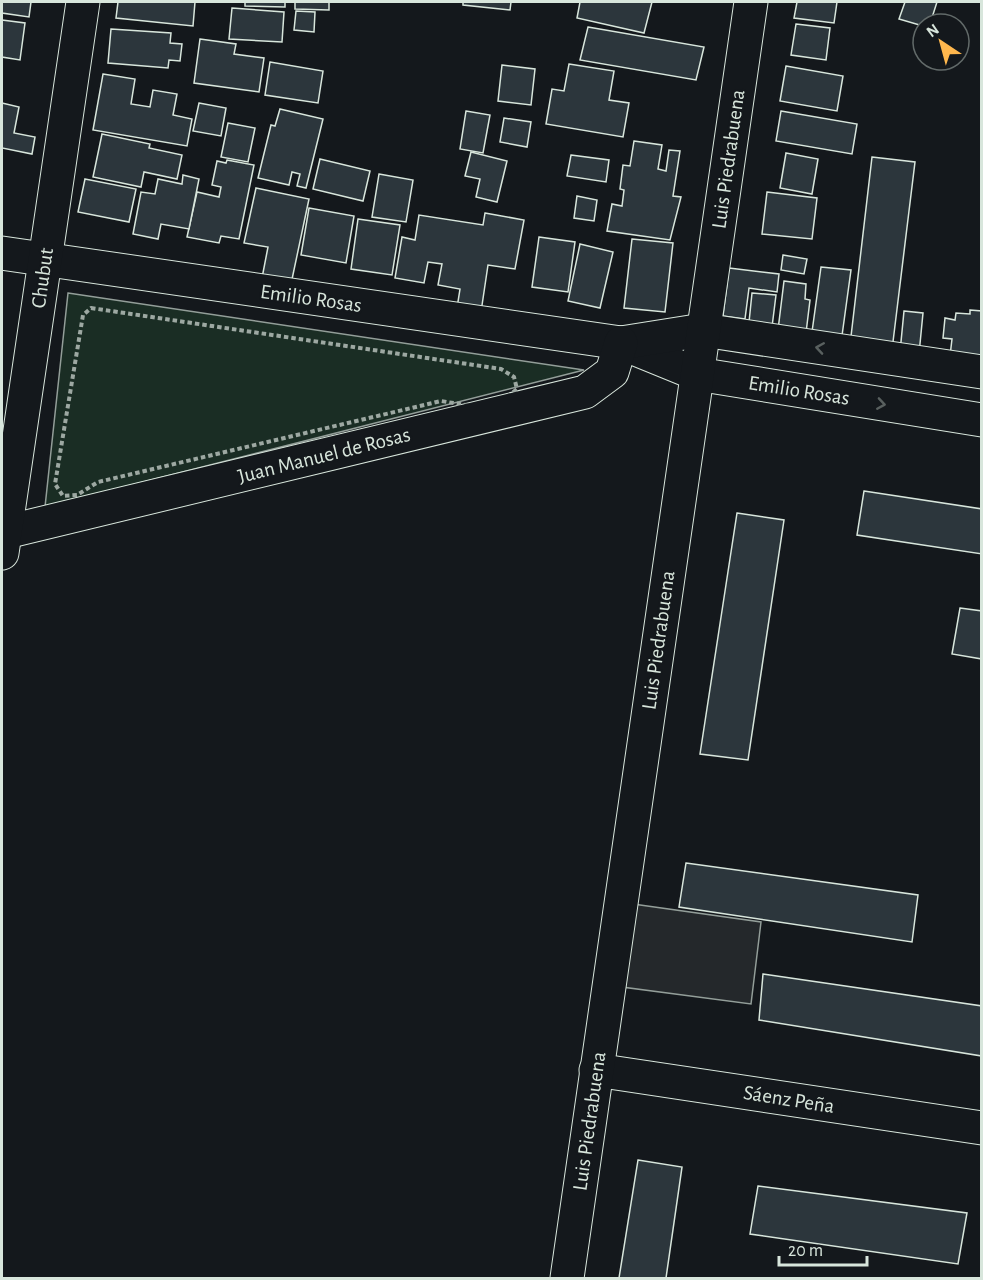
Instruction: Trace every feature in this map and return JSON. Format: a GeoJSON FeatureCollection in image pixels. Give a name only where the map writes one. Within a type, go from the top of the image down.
{"type":"FeatureCollection","features":[{"type":"Feature","properties":{"kind":"street","name":"Chubut"},"geometry":{"type":"LineString","coordinates":[[3,540],[83,2]]}},
{"type":"Feature","properties":{"kind":"street","name":"Luis Piedrabuena"},"geometry":{"type":"LineString","coordinates":[[567,1278],[751,2]]}},
{"type":"Feature","properties":{"kind":"street","name":"Emilio Rosas"},"geometry":{"type":"LineString","coordinates":[[2,253],[621,344],[697,374],[981,420]]}},
{"type":"Feature","properties":{"kind":"street","name":"Emilio Rosas"},"geometry":{"type":"LineString","coordinates":[[621,344],[703,330],[981,372]]}},
{"type":"Feature","properties":{"kind":"street","name":"Juan Manuel de Rosas"},"geometry":{"type":"LineString","coordinates":[[3,540],[585,392],[612,372],[621,344]]}},
{"type":"Feature","properties":{"kind":"street","name":"Sáenz Peña"},"geometry":{"type":"LineString","coordinates":[[596,1070],[981,1128]]}},
{"type":"Feature","properties":{"kind":"path"},"geometry":{"type":"LineString","coordinates":[[92,308],[501,369],[514,377],[517,389],[503,401],[479,407],[441,401],[98,482],[77,495],[63,496],[55,484],[83,315],[92,308]]}},
{"type":"Feature","properties":{"kind":"green space"},"geometry":{"type":"Polygon","coordinates":[[[68,293],[584,370],[45,507],[68,293]]]}},
{"type":"Feature","properties":{"kind":"shaded area"},"geometry":{"type":"Polygon","coordinates":[[[633,904],[761,922],[751,1004],[622,987],[633,904]]]}},
{"type":"Feature","properties":{"kind":"building"},"geometry":{"type":"Polygon","coordinates":[[[2,2],[31,2],[29,17],[2,13],[2,2]]]}},
{"type":"Feature","properties":{"kind":"building"},"geometry":{"type":"Polygon","coordinates":[[[118,2],[195,2],[193,26],[116,18],[118,2]]]}},
{"type":"Feature","properties":{"kind":"building"},"geometry":{"type":"Polygon","coordinates":[[[245,2],[285,2],[285,7],[245,6],[245,2]]]}},
{"type":"Feature","properties":{"kind":"building"},"geometry":{"type":"Polygon","coordinates":[[[295,2],[329,2],[329,10],[295,9],[295,2]]]}},
{"type":"Feature","properties":{"kind":"building"},"geometry":{"type":"Polygon","coordinates":[[[463,2],[511,2],[510,10],[463,5],[463,2]]]}},
{"type":"Feature","properties":{"kind":"building"},"geometry":{"type":"Polygon","coordinates":[[[580,2],[652,2],[644,33],[577,18],[580,2]]]}},
{"type":"Feature","properties":{"kind":"building"},"geometry":{"type":"Polygon","coordinates":[[[797,2],[837,2],[834,23],[794,18],[797,2]]]}},
{"type":"Feature","properties":{"kind":"building"},"geometry":{"type":"Polygon","coordinates":[[[905,2],[937,2],[934,12],[911,12],[911,22],[899,19],[905,2]]]}},
{"type":"Feature","properties":{"kind":"building"},"geometry":{"type":"Polygon","coordinates":[[[232,8],[284,12],[282,42],[229,39],[232,8]]]}},
{"type":"Feature","properties":{"kind":"building"},"geometry":{"type":"Polygon","coordinates":[[[296,11],[315,12],[314,32],[294,30],[296,11]]]}},
{"type":"Feature","properties":{"kind":"building"},"geometry":{"type":"Polygon","coordinates":[[[2,20],[25,23],[20,60],[2,57],[2,20]]]}},
{"type":"Feature","properties":{"kind":"building"},"geometry":{"type":"Polygon","coordinates":[[[796,24],[830,28],[826,60],[791,55],[796,24]]]}},
{"type":"Feature","properties":{"kind":"building"},"geometry":{"type":"Polygon","coordinates":[[[588,27],[704,47],[696,80],[580,60],[588,27]]]}},
{"type":"Feature","properties":{"kind":"building"},"geometry":{"type":"Polygon","coordinates":[[[111,29],[171,33],[170,43],[182,44],[180,61],[169,60],[168,68],[108,63],[111,29]]]}},
{"type":"Feature","properties":{"kind":"building"},"geometry":{"type":"Polygon","coordinates":[[[200,39],[236,44],[234,54],[264,58],[259,92],[194,83],[200,39]]]}},
{"type":"Feature","properties":{"kind":"building"},"geometry":{"type":"Polygon","coordinates":[[[270,62],[323,71],[318,103],[265,95],[270,62]]]}},
{"type":"Feature","properties":{"kind":"building"},"geometry":{"type":"Polygon","coordinates":[[[569,64],[614,71],[609,100],[629,103],[623,137],[546,124],[552,89],[564,91],[569,64]]]}},
{"type":"Feature","properties":{"kind":"building"},"geometry":{"type":"Polygon","coordinates":[[[502,65],[535,69],[531,105],[498,101],[502,65]]]}},
{"type":"Feature","properties":{"kind":"building"},"geometry":{"type":"Polygon","coordinates":[[[786,66],[843,76],[837,111],[780,101],[786,66]]]}},
{"type":"Feature","properties":{"kind":"building"},"geometry":{"type":"Polygon","coordinates":[[[103,74],[135,79],[131,104],[150,107],[153,90],[177,94],[173,115],[192,119],[187,146],[93,130],[103,74]]]}},
{"type":"Feature","properties":{"kind":"building"},"geometry":{"type":"Polygon","coordinates":[[[2,103],[19,107],[14,133],[35,137],[32,154],[2,148],[2,103]]]}},
{"type":"Feature","properties":{"kind":"building"},"geometry":{"type":"Polygon","coordinates":[[[199,103],[226,108],[221,136],[193,131],[199,103]]]}},
{"type":"Feature","properties":{"kind":"building"},"geometry":{"type":"Polygon","coordinates":[[[280,109],[323,119],[306,188],[297,186],[300,174],[292,172],[289,185],[258,178],[271,125],[275,126],[280,109]]]}},
{"type":"Feature","properties":{"kind":"building"},"geometry":{"type":"Polygon","coordinates":[[[466,111],[490,115],[483,153],[460,149],[466,111]]]}},
{"type":"Feature","properties":{"kind":"building"},"geometry":{"type":"Polygon","coordinates":[[[781,111],[857,124],[852,154],[776,141],[781,111]]]}},
{"type":"Feature","properties":{"kind":"building"},"geometry":{"type":"Polygon","coordinates":[[[504,118],[531,122],[527,147],[500,142],[504,118]]]}},
{"type":"Feature","properties":{"kind":"building"},"geometry":{"type":"Polygon","coordinates":[[[228,123],[255,128],[248,162],[221,157],[228,123]]]}},
{"type":"Feature","properties":{"kind":"building"},"geometry":{"type":"Polygon","coordinates":[[[102,134],[150,144],[149,148],[182,155],[177,179],[144,172],[141,187],[93,177],[102,134]]]}},
{"type":"Feature","properties":{"kind":"building"},"geometry":{"type":"Polygon","coordinates":[[[634,141],[662,145],[658,169],[666,171],[669,150],[680,151],[673,196],[681,197],[670,240],[607,231],[612,204],[622,206],[624,190],[620,189],[623,165],[630,166],[634,141]]]}},
{"type":"Feature","properties":{"kind":"building"},"geometry":{"type":"Polygon","coordinates":[[[471,152],[507,161],[497,202],[476,197],[480,179],[465,176],[471,152]]]}},
{"type":"Feature","properties":{"kind":"building"},"geometry":{"type":"Polygon","coordinates":[[[786,153],[818,159],[812,194],[780,188],[786,153]]]}},
{"type":"Feature","properties":{"kind":"building"},"geometry":{"type":"Polygon","coordinates":[[[571,155],[609,160],[606,182],[567,176],[571,155]]]}},
{"type":"Feature","properties":{"kind":"building"},"geometry":{"type":"Polygon","coordinates":[[[872,157],[915,162],[892,350],[850,345],[872,157]]]}},
{"type":"Feature","properties":{"kind":"building"},"geometry":{"type":"Polygon","coordinates":[[[320,159],[370,171],[363,201],[313,189],[320,159]]]}},
{"type":"Feature","properties":{"kind":"building"},"geometry":{"type":"Polygon","coordinates":[[[227,160],[254,165],[239,239],[221,236],[219,243],[187,237],[197,192],[219,197],[221,187],[212,185],[217,161],[226,163],[227,160]]]}},
{"type":"Feature","properties":{"kind":"building"},"geometry":{"type":"Polygon","coordinates":[[[379,174],[413,180],[406,222],[372,217],[379,174]]]}},
{"type":"Feature","properties":{"kind":"building"},"geometry":{"type":"Polygon","coordinates":[[[183,175],[199,179],[189,229],[161,224],[158,239],[133,234],[141,192],[155,194],[158,179],[182,184],[183,175]]]}},
{"type":"Feature","properties":{"kind":"building"},"geometry":{"type":"Polygon","coordinates":[[[85,179],[136,189],[129,222],[78,212],[85,179]]]}},
{"type":"Feature","properties":{"kind":"building"},"geometry":{"type":"Polygon","coordinates":[[[256,188],[309,199],[291,284],[262,278],[268,247],[244,243],[256,188]]]}},
{"type":"Feature","properties":{"kind":"building"},"geometry":{"type":"Polygon","coordinates":[[[767,192],[817,198],[812,239],[762,234],[767,192]]]}},
{"type":"Feature","properties":{"kind":"building"},"geometry":{"type":"Polygon","coordinates":[[[577,196],[597,200],[594,221],[574,218],[577,196]]]}},
{"type":"Feature","properties":{"kind":"building"},"geometry":{"type":"Polygon","coordinates":[[[309,208],[354,216],[346,263],[301,255],[309,208]]]}},
{"type":"Feature","properties":{"kind":"building"},"geometry":{"type":"Polygon","coordinates":[[[485,213],[524,220],[515,269],[488,265],[481,312],[457,308],[460,289],[438,285],[442,264],[428,262],[424,283],[395,278],[402,237],[415,240],[419,215],[483,225],[485,213]]]}},
{"type":"Feature","properties":{"kind":"building"},"geometry":{"type":"Polygon","coordinates":[[[358,219],[400,225],[392,275],[351,269],[358,219]]]}},
{"type":"Feature","properties":{"kind":"building"},"geometry":{"type":"Polygon","coordinates":[[[539,237],[575,242],[568,292],[532,287],[539,237]]]}},
{"type":"Feature","properties":{"kind":"building"},"geometry":{"type":"Polygon","coordinates":[[[632,239],[673,243],[665,312],[624,308],[632,239]]]}},
{"type":"Feature","properties":{"kind":"building"},"geometry":{"type":"Polygon","coordinates":[[[580,244],[613,252],[600,308],[568,301],[580,244]]]}},
{"type":"Feature","properties":{"kind":"building"},"geometry":{"type":"Polygon","coordinates":[[[783,255],[807,259],[804,274],[781,270],[783,255]]]}},
{"type":"Feature","properties":{"kind":"building"},"geometry":{"type":"Polygon","coordinates":[[[821,267],[851,270],[841,343],[811,339],[821,267]]]}},
{"type":"Feature","properties":{"kind":"building"},"geometry":{"type":"Polygon","coordinates":[[[729,268],[779,274],[777,292],[749,288],[745,319],[723,316],[729,268]]]}},
{"type":"Feature","properties":{"kind":"building"},"geometry":{"type":"Polygon","coordinates":[[[784,281],[806,284],[805,299],[810,300],[805,341],[777,338],[784,281]]]}},
{"type":"Feature","properties":{"kind":"building"},"geometry":{"type":"Polygon","coordinates":[[[752,293],[776,295],[771,335],[748,332],[752,293]]]}},
{"type":"Feature","properties":{"kind":"building"},"geometry":{"type":"Polygon","coordinates":[[[970,310],[982,311],[982,360],[950,356],[952,339],[943,338],[945,318],[955,320],[956,313],[970,314],[970,310]]]}},
{"type":"Feature","properties":{"kind":"building"},"geometry":{"type":"Polygon","coordinates":[[[904,311],[923,313],[919,354],[900,352],[904,311]]]}},
{"type":"Feature","properties":{"kind":"building"},"geometry":{"type":"Polygon","coordinates":[[[864,491],[982,509],[982,554],[857,535],[864,491]]]}},
{"type":"Feature","properties":{"kind":"building"},"geometry":{"type":"Polygon","coordinates":[[[737,513],[784,520],[748,760],[700,754],[737,513]]]}},
{"type":"Feature","properties":{"kind":"building"},"geometry":{"type":"Polygon","coordinates":[[[960,608],[982,611],[982,659],[952,654],[960,608]]]}},
{"type":"Feature","properties":{"kind":"building"},"geometry":{"type":"Polygon","coordinates":[[[686,863],[918,895],[912,942],[679,907],[686,863]]]}},
{"type":"Feature","properties":{"kind":"building"},"geometry":{"type":"Polygon","coordinates":[[[763,974],[982,1006],[982,1056],[759,1020],[763,974]]]}},
{"type":"Feature","properties":{"kind":"building"},"geometry":{"type":"Polygon","coordinates":[[[638,1160],[682,1167],[666,1278],[619,1278],[638,1160]]]}},
{"type":"Feature","properties":{"kind":"building"},"geometry":{"type":"Polygon","coordinates":[[[758,1186],[967,1213],[958,1264],[750,1234],[758,1186]]]}}]}
